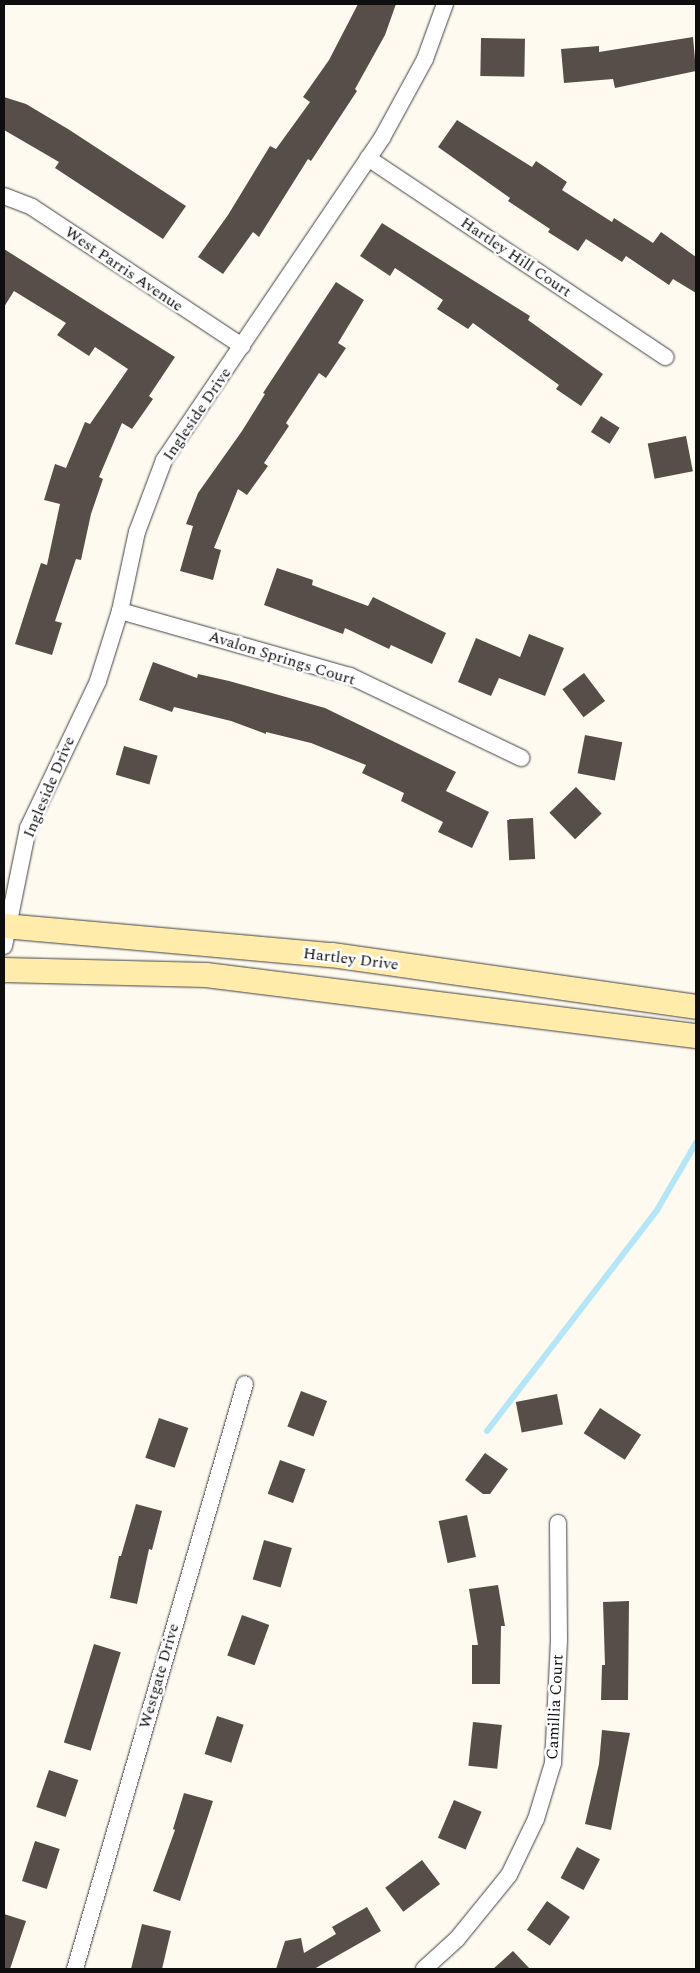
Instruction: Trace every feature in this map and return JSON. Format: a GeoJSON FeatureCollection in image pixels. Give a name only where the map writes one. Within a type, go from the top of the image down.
{"type":"FeatureCollection","features":[{"type":"Feature","properties":{"kind":"street","name":"Ingleside Drive"},"geometry":{"type":"LineString","coordinates":[[5,932],[28,828],[98,680],[120,611],[136,532],[164,460],[368,158],[425,59],[445,4]]}},
{"type":"Feature","properties":{"kind":"street","name":"Hartley Hill Court"},"geometry":{"type":"LineString","coordinates":[[368,158],[664,357]]}},
{"type":"Feature","properties":{"kind":"street","name":"West Parris Avenue"},"geometry":{"type":"LineString","coordinates":[[4,196],[32,207],[242,346]]}},
{"type":"Feature","properties":{"kind":"street","name":"Avalon Springs Court"},"geometry":{"type":"LineString","coordinates":[[120,611],[350,676],[521,758]]}},
{"type":"Feature","properties":{"kind":"street","name":"Hartley Drive"},"geometry":{"type":"LineString","coordinates":[[5,932],[332,955],[696,1007]]}},
{"type":"Feature","properties":{"kind":"street"},"geometry":{"type":"LineString","coordinates":[[4,970],[206,975],[696,1036]]}},
{"type":"Feature","properties":{"kind":"street","name":"Westgate Drive"},"geometry":{"type":"LineString","coordinates":[[75,1969],[245,1384]]}},
{"type":"Feature","properties":{"kind":"street","name":"Camillia Court"},"geometry":{"type":"LineString","coordinates":[[424,1969],[457,1939],[509,1876],[536,1819],[553,1763],[559,1640],[558,1524]]}},
{"type":"Feature","properties":{"kind":"building"},"geometry":{"type":"Polygon","coordinates":[[[358,4],[396,4],[385,35],[355,89],[357,91],[311,161],[308,159],[259,237],[253,232],[223,274],[198,257],[228,215],[270,146],[276,149],[310,102],[303,97],[329,60],[358,4]]]}},
{"type":"Feature","properties":{"kind":"building"},"geometry":{"type":"Polygon","coordinates":[[[693,37],[696,71],[615,88],[613,79],[564,83],[561,49],[599,46],[599,52],[693,37]]]}},
{"type":"Feature","properties":{"kind":"building"},"geometry":{"type":"Polygon","coordinates":[[[481,38],[525,39],[524,77],[480,76],[481,38]]]}},
{"type":"Feature","properties":{"kind":"building"},"geometry":{"type":"Polygon","coordinates":[[[4,97],[26,104],[68,129],[186,206],[163,239],[55,168],[59,162],[4,130],[4,97]]]}},
{"type":"Feature","properties":{"kind":"building"},"geometry":{"type":"Polygon","coordinates":[[[457,120],[532,167],[536,161],[567,182],[562,190],[612,222],[614,218],[653,243],[661,232],[696,257],[696,293],[673,279],[669,285],[626,256],[622,262],[586,239],[578,251],[548,232],[550,229],[508,201],[510,198],[438,147],[457,120]]]}},
{"type":"Feature","properties":{"kind":"building"},"geometry":{"type":"Polygon","coordinates":[[[382,223],[530,316],[528,320],[603,374],[581,406],[556,389],[559,385],[473,323],[468,329],[437,309],[443,300],[395,268],[390,276],[360,256],[382,223]]]}},
{"type":"Feature","properties":{"kind":"building"},"geometry":{"type":"Polygon","coordinates":[[[4,249],[175,357],[149,396],[153,399],[132,429],[122,423],[99,477],[103,479],[91,514],[81,560],[76,559],[55,621],[62,623],[52,655],[15,644],[41,563],[47,565],[60,504],[44,500],[55,464],[66,468],[85,422],[90,424],[128,369],[95,347],[89,356],[57,335],[66,323],[14,291],[4,307],[4,249]]]}},
{"type":"Feature","properties":{"kind":"building"},"geometry":{"type":"Polygon","coordinates":[[[336,282],[364,300],[338,343],[346,348],[326,378],[319,373],[286,423],[289,426],[264,463],[268,466],[247,495],[238,489],[214,548],[221,550],[213,580],[180,571],[193,526],[186,524],[198,493],[242,431],[265,394],[263,393],[336,282]]]}},
{"type":"Feature","properties":{"kind":"building"},"geometry":{"type":"Polygon","coordinates":[[[601,416],[620,428],[610,444],[591,432],[601,416]]]}},
{"type":"Feature","properties":{"kind":"building"},"geometry":{"type":"Polygon","coordinates":[[[686,436],[693,471],[655,479],[648,443],[686,436]]]}},
{"type":"Feature","properties":{"kind":"building"},"geometry":{"type":"Polygon","coordinates":[[[277,568],[313,580],[312,585],[368,606],[373,597],[446,633],[432,664],[391,645],[389,649],[345,628],[343,634],[264,605],[277,568]]]}},
{"type":"Feature","properties":{"kind":"building"},"geometry":{"type":"Polygon","coordinates":[[[529,634],[564,648],[545,696],[499,678],[491,696],[458,682],[476,638],[520,657],[529,634]]]}},
{"type":"Feature","properties":{"kind":"building"},"geometry":{"type":"Polygon","coordinates":[[[153,662],[197,678],[198,674],[229,681],[325,708],[456,772],[446,791],[489,812],[472,848],[438,832],[443,822],[401,801],[404,793],[362,773],[366,765],[311,743],[266,732],[266,734],[231,721],[174,707],[172,712],[139,700],[153,662]]]}},
{"type":"Feature","properties":{"kind":"building"},"geometry":{"type":"Polygon","coordinates":[[[584,673],[605,701],[584,717],[562,689],[584,673]]]}},
{"type":"Feature","properties":{"kind":"building"},"geometry":{"type":"Polygon","coordinates":[[[585,735],[622,742],[615,781],[578,773],[585,735]]]}},
{"type":"Feature","properties":{"kind":"building"},"geometry":{"type":"Polygon","coordinates":[[[124,746],[158,756],[149,784],[116,775],[124,746]]]}},
{"type":"Feature","properties":{"kind":"building"},"geometry":{"type":"Polygon","coordinates":[[[576,787],[602,814],[575,839],[549,813],[576,787]]]}},
{"type":"Feature","properties":{"kind":"building"},"geometry":{"type":"Polygon","coordinates":[[[533,818],[535,859],[509,860],[507,819],[533,818]]]}},
{"type":"Feature","properties":{"kind":"building"},"geometry":{"type":"Polygon","coordinates":[[[301,1391],[327,1401],[314,1437],[287,1426],[301,1391]]]}},
{"type":"Feature","properties":{"kind":"building"},"geometry":{"type":"Polygon","coordinates":[[[557,1394],[563,1424],[522,1432],[516,1402],[557,1394]]]}},
{"type":"Feature","properties":{"kind":"building"},"geometry":{"type":"Polygon","coordinates":[[[600,1408],[641,1435],[625,1460],[584,1433],[600,1408]]]}},
{"type":"Feature","properties":{"kind":"building"},"geometry":{"type":"Polygon","coordinates":[[[159,1418],[188,1428],[175,1468],[145,1458],[159,1418]]]}},
{"type":"Feature","properties":{"kind":"building"},"geometry":{"type":"Polygon","coordinates":[[[485,1453],[508,1469],[490,1494],[483,1494],[465,1480],[485,1453]]]}},
{"type":"Feature","properties":{"kind":"building"},"geometry":{"type":"Polygon","coordinates":[[[280,1460],[305,1469],[293,1503],[268,1494],[280,1460]]]}},
{"type":"Feature","properties":{"kind":"building"},"geometry":{"type":"Polygon","coordinates":[[[136,1504],[162,1511],[152,1550],[149,1549],[137,1604],[110,1598],[119,1556],[121,1556],[136,1504]]]}},
{"type":"Feature","properties":{"kind":"building"},"geometry":{"type":"Polygon","coordinates":[[[467,1515],[476,1557],[448,1563],[439,1521],[467,1515]]]}},
{"type":"Feature","properties":{"kind":"building"},"geometry":{"type":"Polygon","coordinates":[[[264,1540],[292,1548],[281,1587],[253,1579],[264,1540]]]}},
{"type":"Feature","properties":{"kind":"building"},"geometry":{"type":"Polygon","coordinates":[[[498,1585],[505,1626],[501,1626],[500,1684],[472,1684],[472,1645],[478,1645],[469,1589],[498,1585]]]}},
{"type":"Feature","properties":{"kind":"building"},"geometry":{"type":"Polygon","coordinates":[[[629,1601],[628,1700],[601,1700],[602,1665],[605,1665],[603,1602],[629,1601]]]}},
{"type":"Feature","properties":{"kind":"building"},"geometry":{"type":"Polygon","coordinates":[[[242,1615],[269,1625],[255,1665],[227,1655],[242,1615]]]}},
{"type":"Feature","properties":{"kind":"building"},"geometry":{"type":"Polygon","coordinates":[[[94,1644],[121,1652],[91,1751],[64,1742],[94,1644]]]}},
{"type":"Feature","properties":{"kind":"building"},"geometry":{"type":"Polygon","coordinates":[[[217,1716],[244,1725],[231,1763],[205,1754],[217,1716]]]}},
{"type":"Feature","properties":{"kind":"building"},"geometry":{"type":"Polygon","coordinates":[[[473,1722],[502,1725],[497,1769],[468,1766],[473,1722]]]}},
{"type":"Feature","properties":{"kind":"building"},"geometry":{"type":"Polygon","coordinates":[[[602,1730],[630,1733],[611,1830],[585,1824],[599,1764],[602,1730]]]}},
{"type":"Feature","properties":{"kind":"building"},"geometry":{"type":"Polygon","coordinates":[[[49,1770],[78,1780],[66,1817],[36,1807],[49,1770]]]}},
{"type":"Feature","properties":{"kind":"building"},"geometry":{"type":"Polygon","coordinates":[[[184,1793],[213,1801],[180,1901],[153,1891],[175,1830],[173,1829],[184,1793]]]}},
{"type":"Feature","properties":{"kind":"building"},"geometry":{"type":"Polygon","coordinates":[[[454,1800],[482,1812],[466,1849],[438,1838],[454,1800]]]}},
{"type":"Feature","properties":{"kind":"building"},"geometry":{"type":"Polygon","coordinates":[[[35,1841],[60,1849],[47,1889],[22,1881],[35,1841]]]}},
{"type":"Feature","properties":{"kind":"building"},"geometry":{"type":"Polygon","coordinates":[[[577,1847],[600,1859],[584,1890],[561,1878],[577,1847]]]}},
{"type":"Feature","properties":{"kind":"building"},"geometry":{"type":"Polygon","coordinates":[[[422,1860],[440,1884],[403,1912],[385,1888],[422,1860]]]}},
{"type":"Feature","properties":{"kind":"building"},"geometry":{"type":"Polygon","coordinates":[[[547,1901],[570,1917],[550,1946],[527,1930],[547,1901]]]}},
{"type":"Feature","properties":{"kind":"building"},"geometry":{"type":"Polygon","coordinates":[[[367,1907],[381,1931],[314,1969],[276,1969],[285,1941],[301,1938],[304,1953],[336,1934],[332,1927],[367,1907]]]}},
{"type":"Feature","properties":{"kind":"building"},"geometry":{"type":"Polygon","coordinates":[[[4,1914],[26,1921],[10,1969],[4,1969],[4,1914]]]}},
{"type":"Feature","properties":{"kind":"building"},"geometry":{"type":"Polygon","coordinates":[[[142,1924],[171,1931],[162,1969],[131,1969],[142,1924]]]}},
{"type":"Feature","properties":{"kind":"building"},"geometry":{"type":"Polygon","coordinates":[[[513,1951],[530,1969],[493,1969],[513,1951]]]}},
{"type":"Feature","properties":{"kind":"waterway"},"geometry":{"type":"LineString","coordinates":[[487,1431],[657,1210],[696,1143]]}}]}
